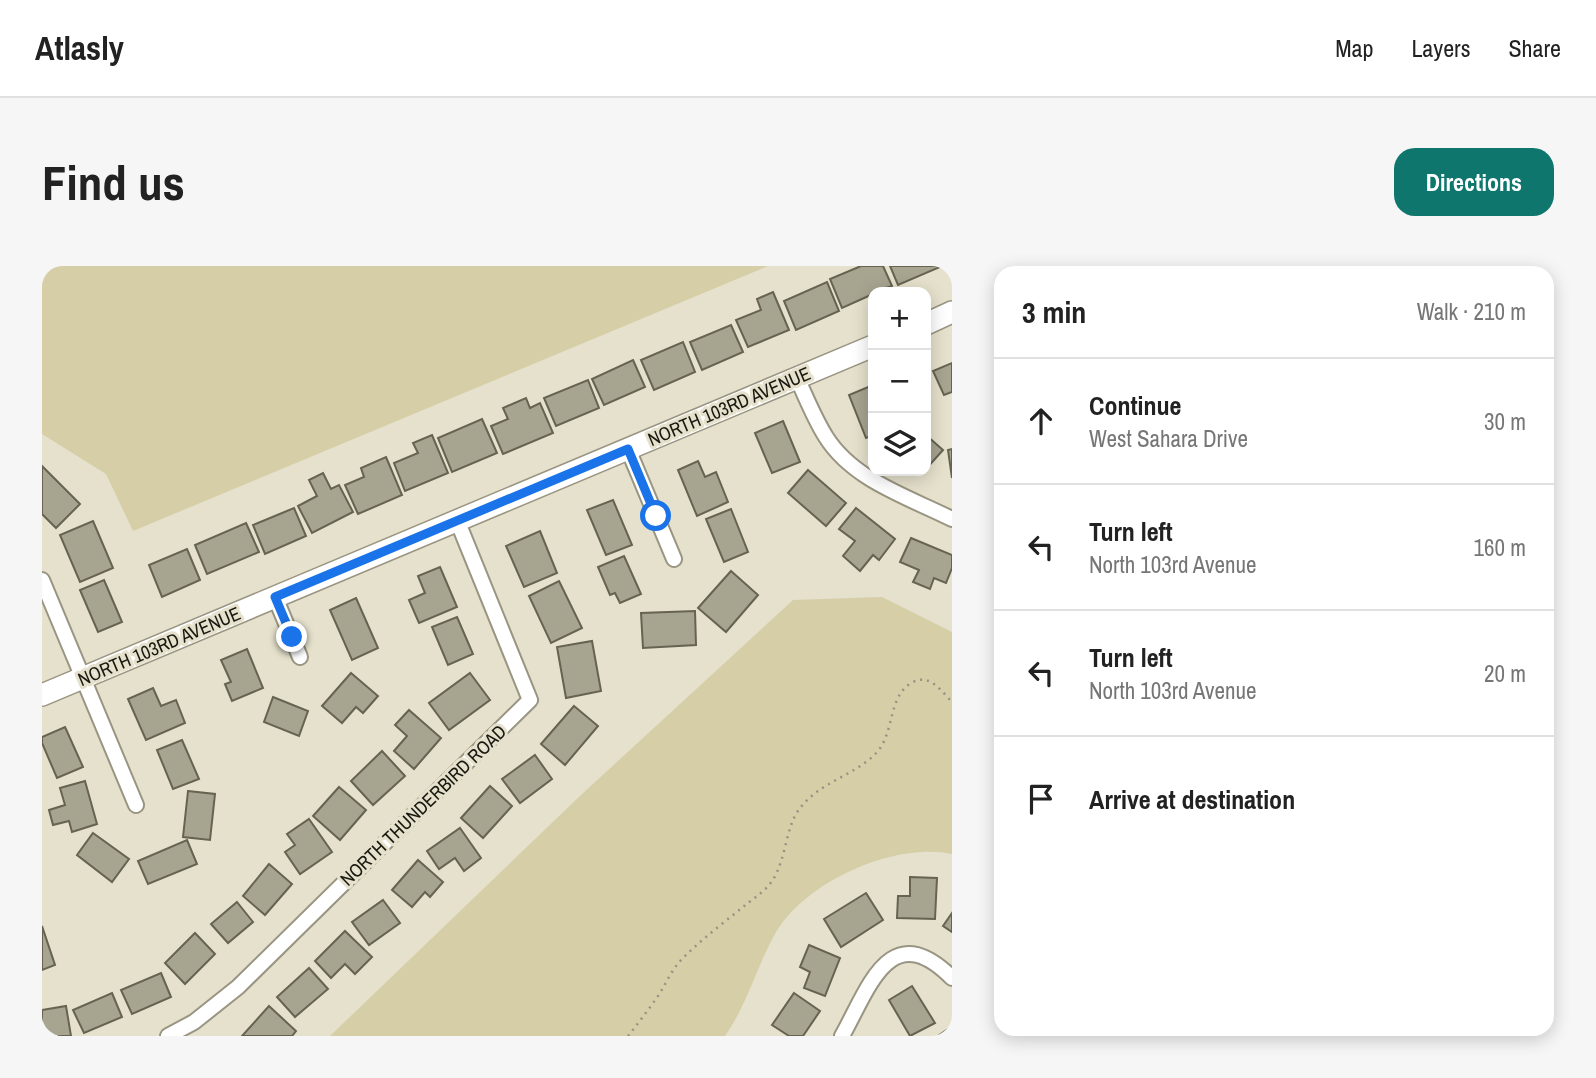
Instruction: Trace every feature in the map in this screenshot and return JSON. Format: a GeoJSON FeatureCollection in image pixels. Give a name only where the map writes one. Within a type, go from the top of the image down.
{"type":"FeatureCollection","features":[{"type":"Feature","properties":{"kind":"street"},"geometry":{"type":"LineString","coordinates":[[931,322],[952,313]]}},
{"type":"Feature","properties":{"kind":"street","name":"NORTH 103RD AVENUE"},"geometry":{"type":"LineString","coordinates":[[42,695],[868,348]]}},
{"type":"Feature","properties":{"kind":"street"},"geometry":{"type":"LineString","coordinates":[[797,378],[826,437],[844,458],[865,477],[952,519]]}},
{"type":"Feature","properties":{"kind":"street"},"geometry":{"type":"LineString","coordinates":[[628,449],[674,559]]}},
{"type":"Feature","properties":{"kind":"street","name":"NORTH THUNDERBIRD ROAD"},"geometry":{"type":"LineString","coordinates":[[168,1036],[194,1023],[238,987],[530,700],[457,520]]}},
{"type":"Feature","properties":{"kind":"street"},"geometry":{"type":"LineString","coordinates":[[42,580],[136,805]]}},
{"type":"Feature","properties":{"kind":"street"},"geometry":{"type":"LineString","coordinates":[[275,597],[300,657]]}},
{"type":"Feature","properties":{"kind":"street"},"geometry":{"type":"LineString","coordinates":[[842,1036],[884,964],[896,956],[906,954],[928,958],[952,978]]}},
{"type":"Feature","properties":{"kind":"path"},"geometry":{"type":"LineString","coordinates":[[628,1036],[648,1011],[681,960],[771,882],[783,857],[794,819],[802,805],[825,786],[876,753],[888,732],[895,702],[905,688],[924,679],[934,684],[952,702]]}},
{"type":"Feature","properties":{"kind":"shaded area"},"geometry":{"type":"Polygon","coordinates":[[[42,266],[768,266],[133,531],[106,474],[42,434],[42,266]]]}},
{"type":"Feature","properties":{"kind":"shaded area"},"geometry":{"type":"Polygon","coordinates":[[[882,597],[952,632],[952,854],[904,854],[878,860],[853,870],[807,898],[789,915],[775,934],[740,1011],[725,1036],[330,1036],[581,795],[793,600],[882,597]]]}},
{"type":"Feature","properties":{"kind":"building"},"geometry":{"type":"Polygon","coordinates":[[[861,266],[883,266],[892,286],[868,287],[868,296],[842,308],[830,279],[861,266]]]}},
{"type":"Feature","properties":{"kind":"building"},"geometry":{"type":"Polygon","coordinates":[[[890,266],[939,266],[940,267],[898,285],[890,266]]]}},
{"type":"Feature","properties":{"kind":"building"},"geometry":{"type":"Polygon","coordinates":[[[827,282],[839,311],[796,330],[784,301],[827,282]]]}},
{"type":"Feature","properties":{"kind":"building"},"geometry":{"type":"Polygon","coordinates":[[[773,292],[789,330],[748,347],[736,320],[761,310],[757,299],[773,292]]]}},
{"type":"Feature","properties":{"kind":"building"},"geometry":{"type":"Polygon","coordinates":[[[731,325],[743,352],[702,370],[690,342],[731,325]]]}},
{"type":"Feature","properties":{"kind":"building"},"geometry":{"type":"Polygon","coordinates":[[[683,342],[695,372],[654,390],[641,360],[683,342]]]}},
{"type":"Feature","properties":{"kind":"building"},"geometry":{"type":"Polygon","coordinates":[[[633,360],[645,387],[604,405],[592,379],[633,360]]]}},
{"type":"Feature","properties":{"kind":"building"},"geometry":{"type":"Polygon","coordinates":[[[952,363],[952,392],[944,395],[933,371],[952,363]]]}},
{"type":"Feature","properties":{"kind":"building"},"geometry":{"type":"Polygon","coordinates":[[[588,380],[599,408],[556,426],[544,398],[588,380]]]}},
{"type":"Feature","properties":{"kind":"building"},"geometry":{"type":"Polygon","coordinates":[[[868,387],[866,438],[849,395],[868,387]]]}},
{"type":"Feature","properties":{"kind":"building"},"geometry":{"type":"Polygon","coordinates":[[[526,398],[530,408],[540,403],[553,433],[503,454],[491,426],[508,419],[503,408],[526,398]]]}},
{"type":"Feature","properties":{"kind":"building"},"geometry":{"type":"Polygon","coordinates":[[[482,419],[497,453],[452,472],[438,438],[482,419]]]}},
{"type":"Feature","properties":{"kind":"building"},"geometry":{"type":"Polygon","coordinates":[[[783,421],[800,462],[772,473],[755,433],[783,421]]]}},
{"type":"Feature","properties":{"kind":"building"},"geometry":{"type":"Polygon","coordinates":[[[432,435],[448,473],[405,491],[394,463],[418,453],[413,443],[432,435]]]}},
{"type":"Feature","properties":{"kind":"building"},"geometry":{"type":"Polygon","coordinates":[[[931,439],[943,450],[931,463],[931,439]]]}},
{"type":"Feature","properties":{"kind":"building"},"geometry":{"type":"Polygon","coordinates":[[[952,449],[952,478],[948,450],[952,449]]]}},
{"type":"Feature","properties":{"kind":"building"},"geometry":{"type":"Polygon","coordinates":[[[386,457],[402,495],[358,514],[345,485],[364,477],[361,468],[386,457]]]}},
{"type":"Feature","properties":{"kind":"building"},"geometry":{"type":"Polygon","coordinates":[[[698,461],[705,477],[716,472],[728,502],[697,516],[678,470],[698,461]]]}},
{"type":"Feature","properties":{"kind":"building"},"geometry":{"type":"Polygon","coordinates":[[[42,466],[80,504],[56,528],[42,514],[42,466]]]}},
{"type":"Feature","properties":{"kind":"building"},"geometry":{"type":"Polygon","coordinates":[[[808,470],[846,503],[826,526],[788,493],[808,470]]]}},
{"type":"Feature","properties":{"kind":"building"},"geometry":{"type":"Polygon","coordinates":[[[323,473],[331,489],[339,485],[353,512],[312,533],[298,506],[317,496],[309,480],[323,473]]]}},
{"type":"Feature","properties":{"kind":"building"},"geometry":{"type":"Polygon","coordinates":[[[613,500],[632,545],[606,555],[587,510],[613,500]]]}},
{"type":"Feature","properties":{"kind":"building"},"geometry":{"type":"Polygon","coordinates":[[[294,508],[306,536],[265,554],[253,525],[294,508]]]}},
{"type":"Feature","properties":{"kind":"building"},"geometry":{"type":"Polygon","coordinates":[[[856,508],[895,539],[879,560],[873,555],[860,571],[843,556],[855,541],[839,529],[856,508]]]}},
{"type":"Feature","properties":{"kind":"building"},"geometry":{"type":"Polygon","coordinates":[[[731,509],[748,552],[724,562],[706,519],[731,509]]]}},
{"type":"Feature","properties":{"kind":"building"},"geometry":{"type":"Polygon","coordinates":[[[93,521],[113,568],[80,582],[60,535],[93,521]]]}},
{"type":"Feature","properties":{"kind":"building"},"geometry":{"type":"Polygon","coordinates":[[[246,523],[259,552],[207,574],[195,545],[246,523]]]}},
{"type":"Feature","properties":{"kind":"building"},"geometry":{"type":"Polygon","coordinates":[[[540,531],[557,573],[524,587],[506,546],[540,531]]]}},
{"type":"Feature","properties":{"kind":"building"},"geometry":{"type":"Polygon","coordinates":[[[911,538],[952,555],[952,568],[946,583],[934,578],[930,589],[913,582],[919,570],[900,562],[911,538]]]}},
{"type":"Feature","properties":{"kind":"building"},"geometry":{"type":"Polygon","coordinates":[[[187,549],[200,580],[162,597],[149,565],[187,549]]]}},
{"type":"Feature","properties":{"kind":"building"},"geometry":{"type":"Polygon","coordinates":[[[624,556],[641,594],[620,603],[615,593],[610,595],[598,567],[624,556]]]}},
{"type":"Feature","properties":{"kind":"building"},"geometry":{"type":"Polygon","coordinates":[[[440,567],[457,607],[419,623],[409,600],[425,593],[418,576],[440,567]]]}},
{"type":"Feature","properties":{"kind":"building"},"geometry":{"type":"Polygon","coordinates":[[[731,571],[758,595],[726,632],[698,608],[731,571]]]}},
{"type":"Feature","properties":{"kind":"building"},"geometry":{"type":"Polygon","coordinates":[[[104,580],[122,622],[98,632],[80,590],[104,580]]]}},
{"type":"Feature","properties":{"kind":"building"},"geometry":{"type":"Polygon","coordinates":[[[559,581],[582,628],[551,643],[529,596],[559,581]]]}},
{"type":"Feature","properties":{"kind":"building"},"geometry":{"type":"Polygon","coordinates":[[[356,598],[378,648],[352,660],[330,610],[356,598]]]}},
{"type":"Feature","properties":{"kind":"building"},"geometry":{"type":"Polygon","coordinates":[[[695,611],[696,645],[643,648],[641,613],[695,611]]]}},
{"type":"Feature","properties":{"kind":"building"},"geometry":{"type":"Polygon","coordinates":[[[457,617],[473,654],[448,665],[432,627],[457,617]]]}},
{"type":"Feature","properties":{"kind":"building"},"geometry":{"type":"Polygon","coordinates":[[[592,641],[601,691],[566,698],[557,647],[592,641]]]}},
{"type":"Feature","properties":{"kind":"building"},"geometry":{"type":"Polygon","coordinates":[[[247,649],[263,688],[232,701],[225,684],[231,682],[221,660],[247,649]]]}},
{"type":"Feature","properties":{"kind":"building"},"geometry":{"type":"Polygon","coordinates":[[[351,673],[378,696],[363,713],[356,707],[342,723],[322,706],[351,673]]]}},
{"type":"Feature","properties":{"kind":"building"},"geometry":{"type":"Polygon","coordinates":[[[470,673],[490,700],[449,730],[429,703],[470,673]]]}},
{"type":"Feature","properties":{"kind":"building"},"geometry":{"type":"Polygon","coordinates":[[[153,688],[161,706],[176,700],[185,723],[146,740],[128,699],[153,688]]]}},
{"type":"Feature","properties":{"kind":"building"},"geometry":{"type":"Polygon","coordinates":[[[273,697],[308,711],[299,736],[264,722],[273,697]]]}},
{"type":"Feature","properties":{"kind":"building"},"geometry":{"type":"Polygon","coordinates":[[[574,706],[598,726],[565,765],[541,744],[574,706]]]}},
{"type":"Feature","properties":{"kind":"building"},"geometry":{"type":"Polygon","coordinates":[[[409,710],[441,738],[414,769],[394,751],[407,736],[395,725],[409,710]]]}},
{"type":"Feature","properties":{"kind":"building"},"geometry":{"type":"Polygon","coordinates":[[[65,727],[83,767],[57,778],[42,737],[65,727]]]}},
{"type":"Feature","properties":{"kind":"building"},"geometry":{"type":"Polygon","coordinates":[[[182,740],[199,779],[173,789],[157,750],[182,740]]]}},
{"type":"Feature","properties":{"kind":"building"},"geometry":{"type":"Polygon","coordinates":[[[382,751],[405,776],[373,805],[351,781],[382,751]]]}},
{"type":"Feature","properties":{"kind":"building"},"geometry":{"type":"Polygon","coordinates":[[[535,755],[552,779],[520,803],[502,779],[535,755]]]}},
{"type":"Feature","properties":{"kind":"building"},"geometry":{"type":"Polygon","coordinates":[[[85,781],[97,824],[72,832],[69,821],[53,825],[49,810],[65,805],[60,788],[85,781]]]}},
{"type":"Feature","properties":{"kind":"building"},"geometry":{"type":"Polygon","coordinates":[[[490,786],[512,806],[483,838],[461,818],[490,786]]]}},
{"type":"Feature","properties":{"kind":"building"},"geometry":{"type":"Polygon","coordinates":[[[339,787],[366,810],[340,840],[313,816],[339,787]]]}},
{"type":"Feature","properties":{"kind":"building"},"geometry":{"type":"Polygon","coordinates":[[[188,791],[215,794],[210,840],[183,837],[188,791]]]}},
{"type":"Feature","properties":{"kind":"building"},"geometry":{"type":"Polygon","coordinates":[[[309,819],[332,852],[300,874],[285,852],[295,845],[287,834],[309,819]]]}},
{"type":"Feature","properties":{"kind":"building"},"geometry":{"type":"Polygon","coordinates":[[[460,828],[481,858],[464,871],[455,858],[439,869],[427,851],[460,828]]]}},
{"type":"Feature","properties":{"kind":"building"},"geometry":{"type":"Polygon","coordinates":[[[93,833],[129,859],[112,882],[77,855],[93,833]]]}},
{"type":"Feature","properties":{"kind":"building"},"geometry":{"type":"Polygon","coordinates":[[[187,840],[197,864],[148,884],[138,861],[187,840]]]}},
{"type":"Feature","properties":{"kind":"building"},"geometry":{"type":"Polygon","coordinates":[[[418,860],[443,882],[430,897],[425,892],[412,907],[392,890],[418,860]]]}},
{"type":"Feature","properties":{"kind":"building"},"geometry":{"type":"Polygon","coordinates":[[[269,864],[292,884],[265,915],[243,896],[269,864]]]}},
{"type":"Feature","properties":{"kind":"building"},"geometry":{"type":"Polygon","coordinates":[[[910,877],[937,878],[935,919],[897,918],[898,896],[910,896],[910,877]]]}},
{"type":"Feature","properties":{"kind":"building"},"geometry":{"type":"Polygon","coordinates":[[[866,893],[883,920],[841,947],[824,919],[866,893]]]}},
{"type":"Feature","properties":{"kind":"building"},"geometry":{"type":"Polygon","coordinates":[[[383,900],[400,923],[369,945],[352,922],[383,900]]]}},
{"type":"Feature","properties":{"kind":"building"},"geometry":{"type":"Polygon","coordinates":[[[237,902],[253,922],[228,943],[211,924],[237,902]]]}},
{"type":"Feature","properties":{"kind":"building"},"geometry":{"type":"Polygon","coordinates":[[[952,913],[952,932],[943,926],[952,913]]]}},
{"type":"Feature","properties":{"kind":"building"},"geometry":{"type":"Polygon","coordinates":[[[42,926],[55,965],[42,970],[42,926]]]}},
{"type":"Feature","properties":{"kind":"building"},"geometry":{"type":"Polygon","coordinates":[[[345,931],[372,957],[355,974],[345,964],[331,978],[315,961],[345,931]]]}},
{"type":"Feature","properties":{"kind":"building"},"geometry":{"type":"Polygon","coordinates":[[[195,933],[215,954],[185,984],[165,963],[195,933]]]}},
{"type":"Feature","properties":{"kind":"building"},"geometry":{"type":"Polygon","coordinates":[[[809,945],[840,958],[825,996],[804,988],[810,972],[800,967],[809,945]]]}},
{"type":"Feature","properties":{"kind":"building"},"geometry":{"type":"Polygon","coordinates":[[[309,968],[328,989],[295,1017],[277,997],[309,968]]]}},
{"type":"Feature","properties":{"kind":"building"},"geometry":{"type":"Polygon","coordinates":[[[161,973],[171,997],[132,1014],[121,990],[161,973]]]}},
{"type":"Feature","properties":{"kind":"building"},"geometry":{"type":"Polygon","coordinates":[[[912,986],[935,1023],[910,1036],[889,1000],[912,986]]]}},
{"type":"Feature","properties":{"kind":"building"},"geometry":{"type":"Polygon","coordinates":[[[112,993],[122,1017],[84,1033],[73,1010],[112,993]]]}},
{"type":"Feature","properties":{"kind":"building"},"geometry":{"type":"Polygon","coordinates":[[[794,993],[820,1011],[803,1036],[789,1036],[772,1025],[794,993]]]}},
{"type":"Feature","properties":{"kind":"building"},"geometry":{"type":"Polygon","coordinates":[[[66,1006],[71,1036],[42,1036],[42,1010],[66,1006]]]}},
{"type":"Feature","properties":{"kind":"building"},"geometry":{"type":"Polygon","coordinates":[[[269,1006],[296,1031],[292,1036],[242,1036],[269,1006]]]}},
{"type":"Feature","properties":{"kind":"building"},"geometry":{"type":"Polygon","coordinates":[[[951,1027],[952,1036],[938,1036],[951,1027]]]}},
{"type":"Feature","properties":{"kind":"route"},"geometry":{"type":"LineString","coordinates":[[292,637],[275,597],[628,449],[656,516]]}}]}
